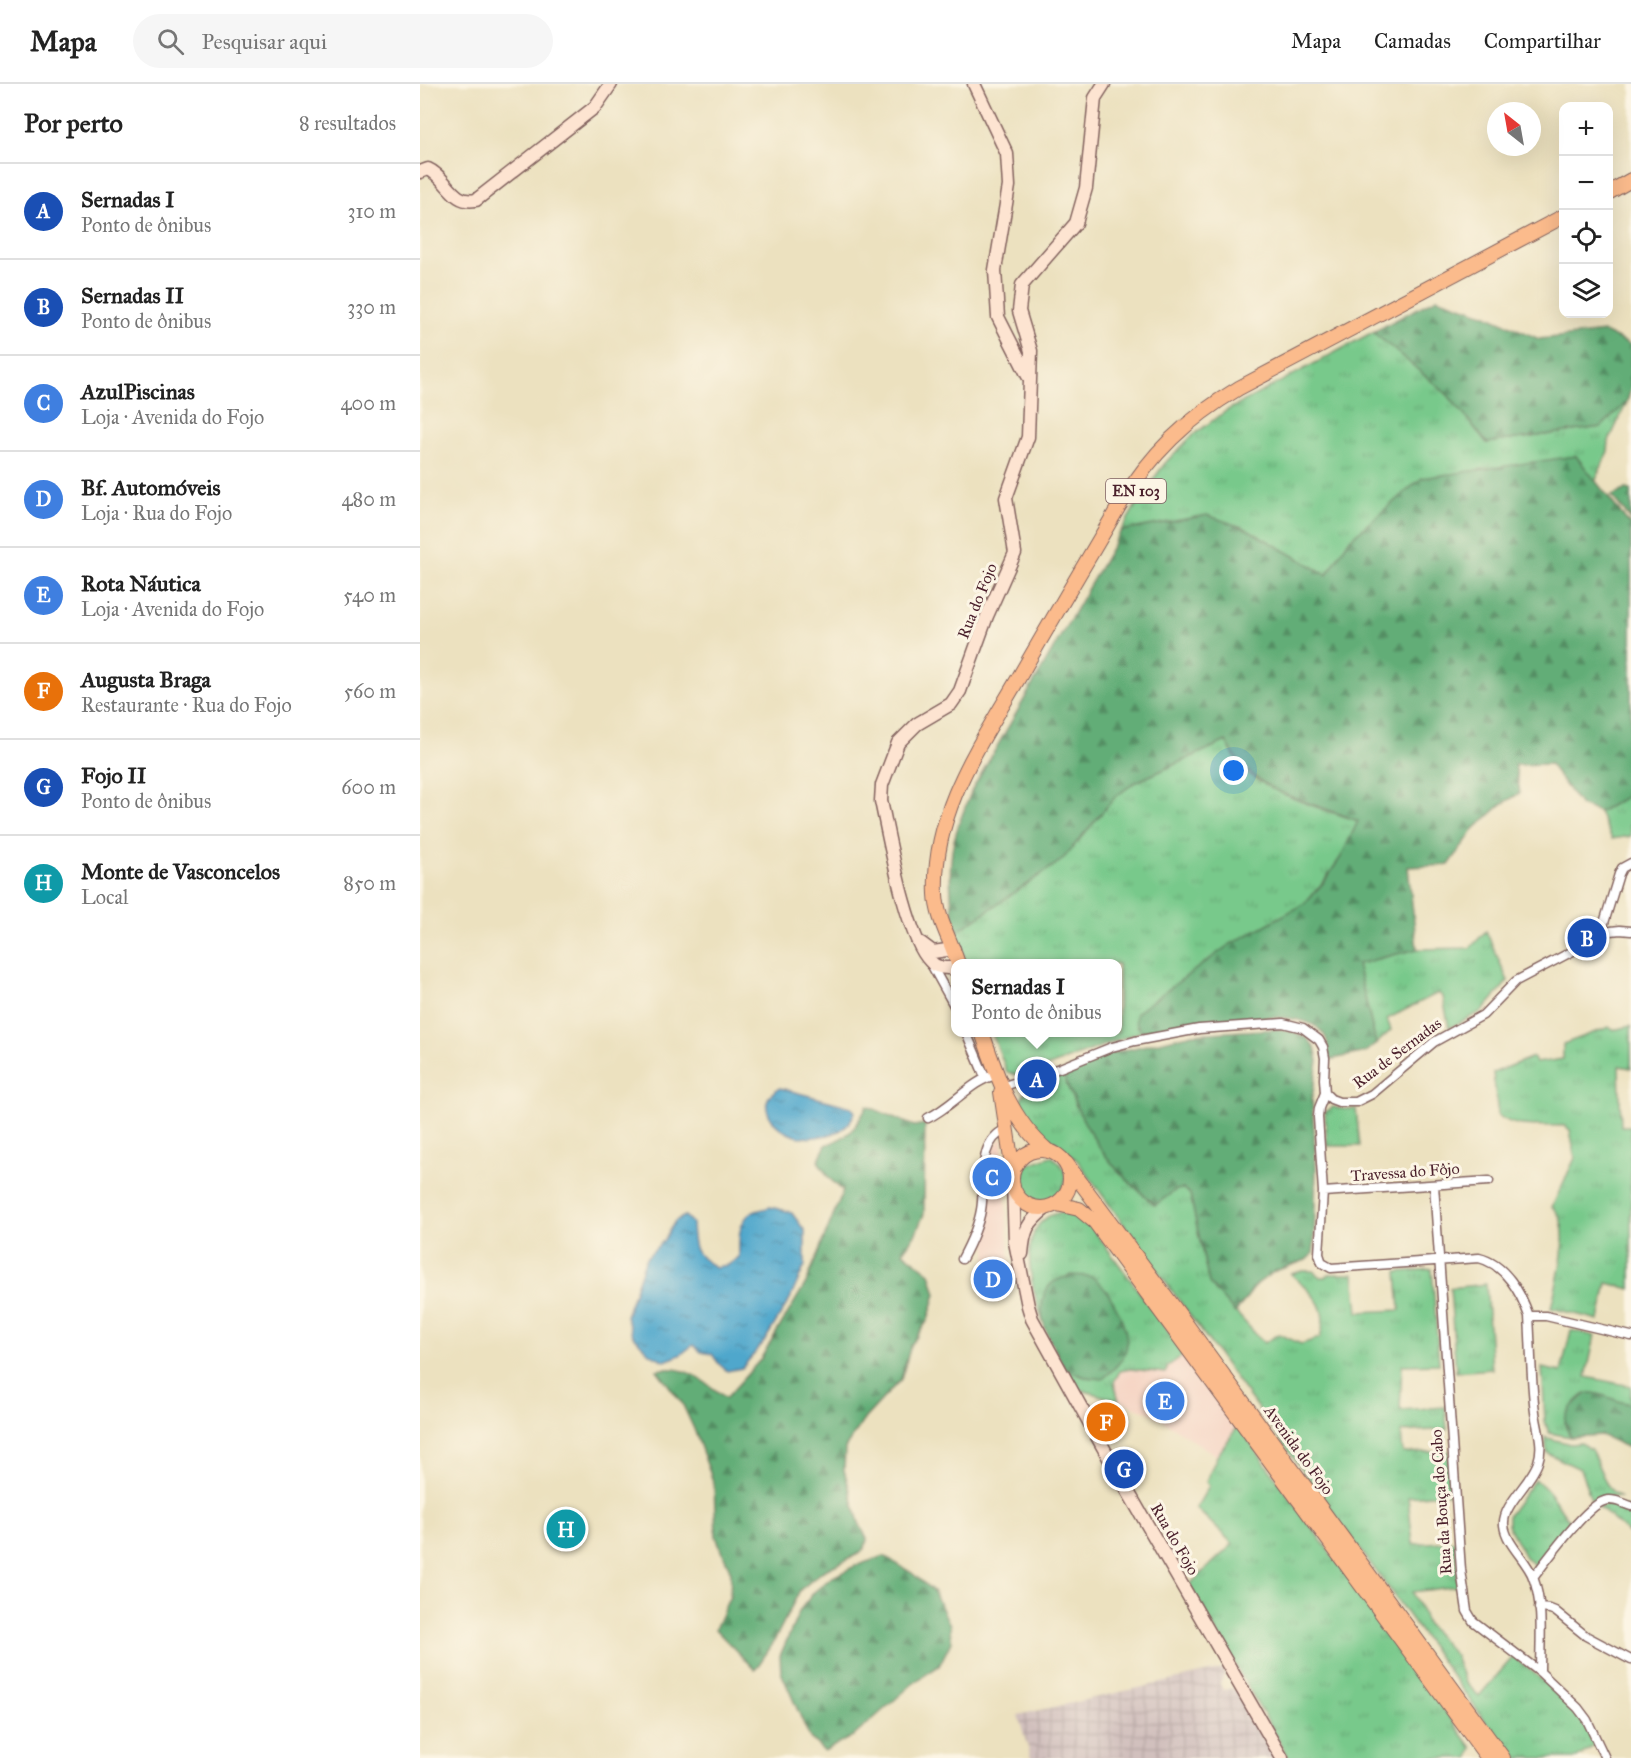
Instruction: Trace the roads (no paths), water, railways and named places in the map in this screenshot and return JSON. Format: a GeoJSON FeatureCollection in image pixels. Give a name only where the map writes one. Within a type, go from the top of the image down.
{"type":"FeatureCollection","features":[{"type":"Feature","properties":{"kind":"main road"},"geometry":{"type":"LineString","coordinates":[[420,172],[428,169],[434,171],[456,196],[463,200],[476,200],[595,107],[611,84]]}},
{"type":"Feature","properties":{"kind":"main road"},"geometry":{"type":"LineString","coordinates":[[974,84],[1007,154],[1009,186],[995,270],[998,317],[1029,378]]}},
{"type":"Feature","properties":{"kind":"main road","name":"Rua do Fojo"},"geometry":{"type":"LineString","coordinates":[[930,961],[909,921],[881,801],[882,785],[898,742],[917,724],[951,704],[960,691],[987,616],[1015,553],[1006,498],[1028,437],[1030,351],[1019,311],[1022,285],[1076,223],[1086,188],[1095,98],[1104,84]]}},
{"type":"Feature","properties":{"kind":"main road"},"geometry":{"type":"LineString","coordinates":[[1613,190],[1631,180]]}},
{"type":"Feature","properties":{"kind":"main road"},"geometry":{"type":"LineString","coordinates":[[1613,198],[1631,189]]}},
{"type":"Feature","properties":{"kind":"main road","name":"EN 103"},"geometry":{"type":"LineString","coordinates":[[954,949],[940,918],[936,895],[939,846],[947,811],[954,793],[1069,590],[1143,469],[1182,428],[1214,403],[1559,218]]}},
{"type":"Feature","properties":{"kind":"main road","name":"EN 103"},"geometry":{"type":"LineString","coordinates":[[957,959],[946,902],[945,850],[958,803],[978,762],[1125,507],[1159,460],[1188,431],[1224,404],[1559,226]]}},
{"type":"Feature","properties":{"kind":"main road"},"geometry":{"type":"LineString","coordinates":[[918,941],[933,952],[954,949]]}},
{"type":"Feature","properties":{"kind":"main road"},"geometry":{"type":"LineString","coordinates":[[930,961],[940,968],[951,968]]}},
{"type":"Feature","properties":{"kind":"main road"},"geometry":{"type":"LineString","coordinates":[[983,1037],[1006,1129],[1013,1178]]}},
{"type":"Feature","properties":{"kind":"main road","name":"Avenida do Fojo"},"geometry":{"type":"LineString","coordinates":[[994,1080],[1028,1133],[1066,1163],[1503,1758]]}},
{"type":"Feature","properties":{"kind":"main road"},"geometry":{"type":"LineString","coordinates":[[1013,1178],[1022,1157],[1030,1152],[1048,1150]]}},
{"type":"Feature","properties":{"kind":"main road"},"geometry":{"type":"LineString","coordinates":[[1051,1206],[1064,1198],[1071,1181],[1066,1163]]}},
{"type":"Feature","properties":{"kind":"main road","name":"Rua do Fojo"},"geometry":{"type":"LineString","coordinates":[[1013,1178],[1015,1242],[1028,1306],[1052,1356],[1282,1758]]}},
{"type":"Feature","properties":{"kind":"main road","name":"Avenida do Fojo"},"geometry":{"type":"LineString","coordinates":[[1013,1178],[1015,1192],[1028,1205],[1079,1209],[1095,1221],[1488,1758]]}},
{"type":"Feature","properties":{"kind":"main road","name":"Rua do Fojo"},"geometry":{"type":"LineString","coordinates":[[1021,1268],[1026,1228],[1034,1218],[1051,1206]]}},
{"type":"Feature","properties":{"kind":"street"},"geometry":{"type":"LineString","coordinates":[[1600,936],[1618,874],[1622,868],[1631,863]]}},
{"type":"Feature","properties":{"kind":"street","name":"Rua de Sernadas"},"geometry":{"type":"LineString","coordinates":[[1325,1093],[1331,1099],[1339,1102],[1349,1103],[1364,1099],[1434,1042],[1483,1016],[1516,981],[1600,936],[1620,930],[1631,931]]}},
{"type":"Feature","properties":{"kind":"street"},"geometry":{"type":"LineString","coordinates":[[930,961],[951,999]]}},
{"type":"Feature","properties":{"kind":"street"},"geometry":{"type":"LineString","coordinates":[[928,1118],[994,1080],[1060,1068],[1112,1047],[1136,1041],[1199,1029],[1269,1022],[1294,1024],[1319,1040],[1325,1058],[1325,1093],[1318,1117],[1323,1192],[1319,1254],[1322,1263],[1331,1268],[1479,1258],[1491,1262],[1509,1279],[1518,1290],[1529,1316],[1535,1412],[1539,1433],[1538,1462],[1531,1478],[1509,1508],[1504,1523],[1508,1536],[1533,1578],[1539,1608],[1540,1672]]}},
{"type":"Feature","properties":{"kind":"street"},"geometry":{"type":"LineString","coordinates":[[969,1037],[994,1080]]}},
{"type":"Feature","properties":{"kind":"street"},"geometry":{"type":"LineString","coordinates":[[962,1259],[976,1229],[981,1209],[982,1174],[986,1156],[995,1137],[1006,1129]]}},
{"type":"Feature","properties":{"kind":"street","name":"Travessa do Fôjo"},"geometry":{"type":"LineString","coordinates":[[1323,1192],[1489,1181]]}},
{"type":"Feature","properties":{"kind":"street","name":"Rua da Bouça do Cabo"},"geometry":{"type":"LineString","coordinates":[[1434,1185],[1461,1570],[1467,1611],[1478,1626],[1540,1672],[1584,1714],[1605,1758]]}},
{"type":"Feature","properties":{"kind":"street"},"geometry":{"type":"LineString","coordinates":[[1529,1316],[1546,1316],[1631,1336]]}},
{"type":"Feature","properties":{"kind":"street"},"geometry":{"type":"LineString","coordinates":[[1533,1578],[1581,1520],[1600,1502],[1612,1500],[1631,1506]]}},
{"type":"Feature","properties":{"kind":"street"},"geometry":{"type":"LineString","coordinates":[[1539,1608],[1555,1611],[1578,1631],[1631,1660]]}},
{"type":"Feature","properties":{"kind":"water"},"geometry":{"type":"Polygon","coordinates":[[[780,1088],[851,1107],[855,1112],[848,1124],[837,1132],[812,1137],[796,1136],[781,1128],[769,1115],[767,1101],[780,1088]]]}},
{"type":"Feature","properties":{"kind":"water"},"geometry":{"type":"Polygon","coordinates":[[[770,1207],[791,1212],[805,1231],[805,1265],[790,1299],[764,1342],[742,1368],[727,1371],[712,1354],[701,1352],[693,1345],[680,1355],[665,1361],[649,1353],[632,1334],[626,1316],[646,1258],[664,1240],[675,1221],[685,1216],[692,1223],[693,1239],[698,1254],[715,1267],[728,1265],[739,1257],[741,1227],[746,1217],[755,1211],[770,1207]]]}},
{"type":"Feature","properties":{"kind":"place","name":"Sernadas II"},"geometry":{"type":"Point","coordinates":[1587,938]}},
{"type":"Feature","properties":{"kind":"place","name":"Sernadas I"},"geometry":{"type":"Point","coordinates":[1037,1079]}},
{"type":"Feature","properties":{"kind":"place","name":"AzulPiscinas"},"geometry":{"type":"Point","coordinates":[992,1177]}},
{"type":"Feature","properties":{"kind":"place","name":"Bf. Automóveis"},"geometry":{"type":"Point","coordinates":[993,1279]}},
{"type":"Feature","properties":{"kind":"place","name":"Rota Náutica"},"geometry":{"type":"Point","coordinates":[1165,1401]}},
{"type":"Feature","properties":{"kind":"place","name":"Augusta Braga"},"geometry":{"type":"Point","coordinates":[1106,1422]}},
{"type":"Feature","properties":{"kind":"place","name":"Fojo II"},"geometry":{"type":"Point","coordinates":[1124,1469]}},
{"type":"Feature","properties":{"kind":"place","name":"Monte de Vasconcelos"},"geometry":{"type":"Point","coordinates":[566,1529]}}]}
